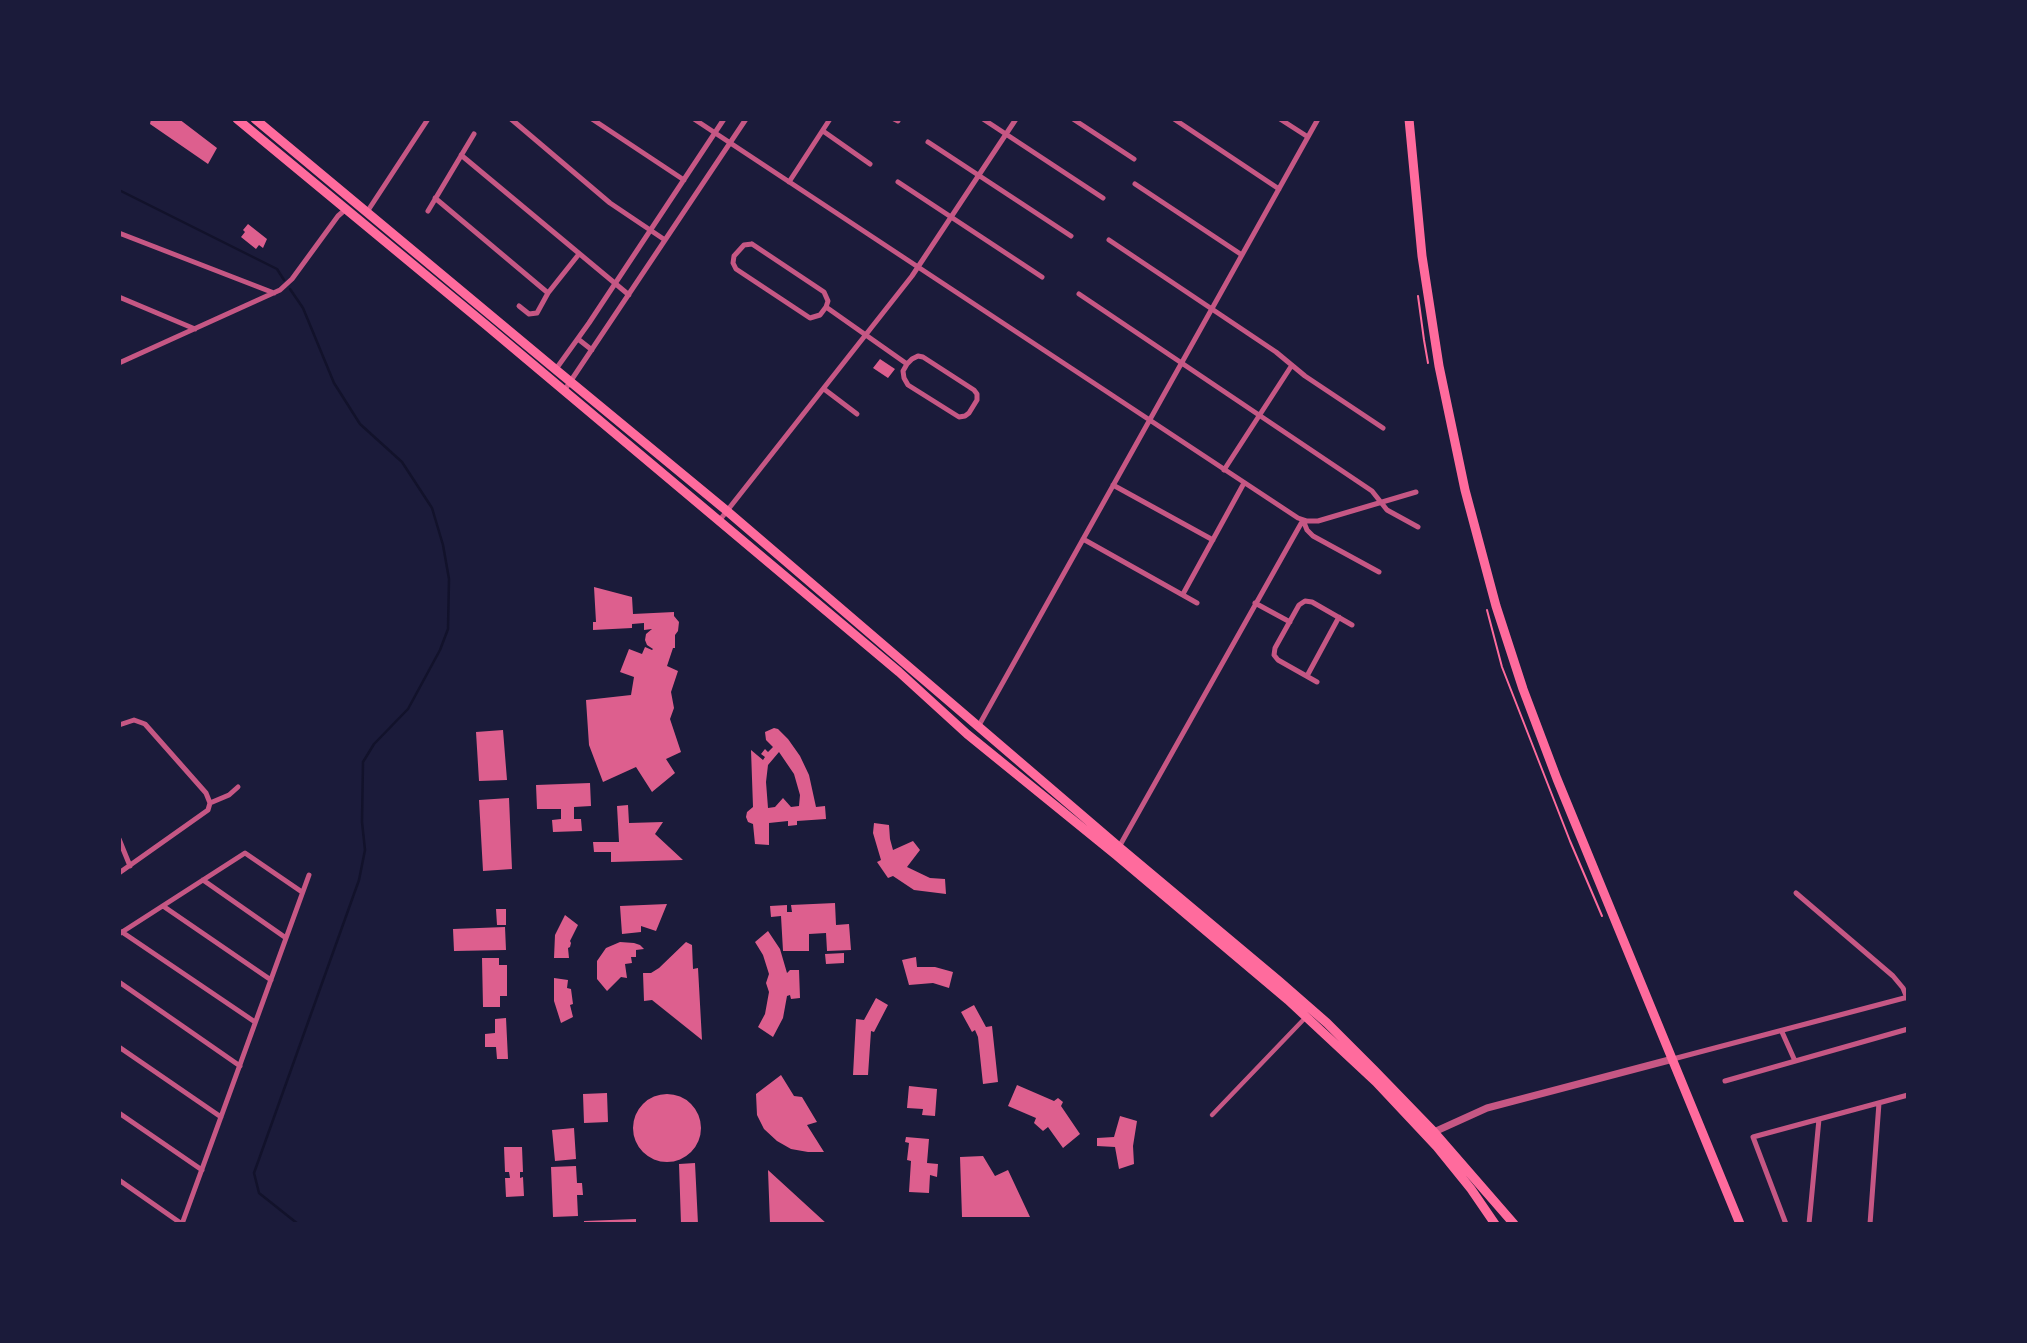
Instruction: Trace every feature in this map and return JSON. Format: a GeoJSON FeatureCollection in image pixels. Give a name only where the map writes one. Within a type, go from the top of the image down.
{"type":"FeatureCollection","features":[{"type":"Feature","properties":{"kind":"main road"},"geometry":{"type":"LineString","coordinates":[[237,119],[899,672],[967,734],[1306,1017],[1376,1083],[1437,1147],[1495,1224]]}},
{"type":"Feature","properties":{"kind":"main road"},"geometry":{"type":"LineString","coordinates":[[255,119],[727,510],[1327,1023],[1434,1132],[1514,1224]]}},
{"type":"Feature","properties":{"kind":"main road"},"geometry":{"type":"LineString","coordinates":[[1409,119],[1430,317],[1456,453],[1485,567],[1509,646],[1548,755],[1740,1224]]}},
{"type":"Feature","properties":{"kind":"main road"},"geometry":{"type":"LineString","coordinates":[[967,734],[978,727]]}},
{"type":"Feature","properties":{"kind":"street"},"geometry":{"type":"LineString","coordinates":[[367,212],[428,119]]}},
{"type":"Feature","properties":{"kind":"street"},"geometry":{"type":"LineString","coordinates":[[592,119],[684,180]]}},
{"type":"Feature","properties":{"kind":"street"},"geometry":{"type":"LineString","coordinates":[[694,119],[1303,520],[1318,521],[1416,492]]}},
{"type":"Feature","properties":{"kind":"street"},"geometry":{"type":"LineString","coordinates":[[555,369],[578,339],[724,119]]}},
{"type":"Feature","properties":{"kind":"street"},"geometry":{"type":"LineString","coordinates":[[564,391],[746,119]]}},
{"type":"Feature","properties":{"kind":"street"},"geometry":{"type":"LineString","coordinates":[[789,182],[830,119]]}},
{"type":"Feature","properties":{"kind":"street"},"geometry":{"type":"LineString","coordinates":[[982,119],[1102,198]]}},
{"type":"Feature","properties":{"kind":"street"},"geometry":{"type":"LineString","coordinates":[[719,522],[918,267],[1016,119]]}},
{"type":"Feature","properties":{"kind":"street"},"geometry":{"type":"LineString","coordinates":[[1073,119],[1134,159]]}},
{"type":"Feature","properties":{"kind":"street"},"geometry":{"type":"LineString","coordinates":[[1174,119],[1279,189]]}},
{"type":"Feature","properties":{"kind":"street"},"geometry":{"type":"LineString","coordinates":[[1280,119],[1308,137]]}},
{"type":"Feature","properties":{"kind":"street"},"geometry":{"type":"LineString","coordinates":[[978,727],[1318,119]]}},
{"type":"Feature","properties":{"kind":"street"},"geometry":{"type":"LineString","coordinates":[[514,120],[604,199],[665,240]]}},
{"type":"Feature","properties":{"kind":"street"},"geometry":{"type":"LineString","coordinates":[[822,131],[870,164]]}},
{"type":"Feature","properties":{"kind":"street"},"geometry":{"type":"LineString","coordinates":[[428,211],[474,134]]}},
{"type":"Feature","properties":{"kind":"street"},"geometry":{"type":"LineString","coordinates":[[928,142],[1071,236]]}},
{"type":"Feature","properties":{"kind":"street"},"geometry":{"type":"LineString","coordinates":[[461,155],[629,295]]}},
{"type":"Feature","properties":{"kind":"street"},"geometry":{"type":"LineString","coordinates":[[898,182],[1042,277]]}},
{"type":"Feature","properties":{"kind":"street"},"geometry":{"type":"LineString","coordinates":[[1135,184],[1242,255]]}},
{"type":"Feature","properties":{"kind":"street"},"geometry":{"type":"LineString","coordinates":[[435,198],[548,293]]}},
{"type":"Feature","properties":{"kind":"street"},"geometry":{"type":"LineString","coordinates":[[120,362],[274,293],[292,279],[346,209]]}},
{"type":"Feature","properties":{"kind":"street"},"geometry":{"type":"LineString","coordinates":[[119,233],[274,293]]}},
{"type":"Feature","properties":{"kind":"street"},"geometry":{"type":"LineString","coordinates":[[1109,240],[1276,352],[1305,376],[1383,428]]}},
{"type":"Feature","properties":{"kind":"street"},"geometry":{"type":"LineString","coordinates":[[752,244],[824,292],[828,301],[826,307],[820,315],[810,318],[736,269],[734,256],[744,245],[752,244]]}},
{"type":"Feature","properties":{"kind":"street"},"geometry":{"type":"LineString","coordinates":[[519,306],[534,315],[540,311],[548,293],[579,254]]}},
{"type":"Feature","properties":{"kind":"street"},"geometry":{"type":"LineString","coordinates":[[1079,294],[1372,491],[1387,510],[1419,527]]}},
{"type":"Feature","properties":{"kind":"street"},"geometry":{"type":"LineString","coordinates":[[119,297],[195,329]]}},
{"type":"Feature","properties":{"kind":"street"},"geometry":{"type":"LineString","coordinates":[[826,307],[907,364]]}},
{"type":"Feature","properties":{"kind":"street"},"geometry":{"type":"LineString","coordinates":[[578,339],[592,350]]}},
{"type":"Feature","properties":{"kind":"street"},"geometry":{"type":"LineString","coordinates":[[918,356],[923,357],[974,390],[977,400],[969,413],[959,417],[908,385],[903,371],[907,364],[918,356]]}},
{"type":"Feature","properties":{"kind":"street"},"geometry":{"type":"LineString","coordinates":[[1224,470],[1292,365]]}},
{"type":"Feature","properties":{"kind":"street"},"geometry":{"type":"LineString","coordinates":[[824,388],[857,414]]}},
{"type":"Feature","properties":{"kind":"street"},"geometry":{"type":"LineString","coordinates":[[1183,594],[1244,483]]}},
{"type":"Feature","properties":{"kind":"street"},"geometry":{"type":"LineString","coordinates":[[1113,485],[1213,540]]}},
{"type":"Feature","properties":{"kind":"street"},"geometry":{"type":"LineString","coordinates":[[1303,520],[1313,536],[1379,572]]}},
{"type":"Feature","properties":{"kind":"street"},"geometry":{"type":"LineString","coordinates":[[1119,847],[1303,520]]}},
{"type":"Feature","properties":{"kind":"street"},"geometry":{"type":"LineString","coordinates":[[1083,539],[1198,603]]}},
{"type":"Feature","properties":{"kind":"street"},"geometry":{"type":"LineString","coordinates":[[1317,682],[1278,660],[1274,655],[1274,650],[1299,605],[1305,601],[1312,602],[1352,625]]}},
{"type":"Feature","properties":{"kind":"street"},"geometry":{"type":"LineString","coordinates":[[1255,603],[1290,622]]}},
{"type":"Feature","properties":{"kind":"street"},"geometry":{"type":"LineString","coordinates":[[1307,676],[1339,617]]}},
{"type":"Feature","properties":{"kind":"street"},"geometry":{"type":"LineString","coordinates":[[119,725],[134,720],[150,729],[206,793],[210,803],[208,810],[119,873]]}},
{"type":"Feature","properties":{"kind":"street"},"geometry":{"type":"LineString","coordinates":[[210,803],[229,795],[237,787]]}},
{"type":"Feature","properties":{"kind":"street"},"geometry":{"type":"LineString","coordinates":[[119,839],[130,866]]}},
{"type":"Feature","properties":{"kind":"street"},"geometry":{"type":"LineString","coordinates":[[256,1022],[121,933],[245,853],[302,892]]}},
{"type":"Feature","properties":{"kind":"street"},"geometry":{"type":"LineString","coordinates":[[119,1180],[183,1224],[309,874]]}},
{"type":"Feature","properties":{"kind":"street"},"geometry":{"type":"LineString","coordinates":[[203,880],[286,938]]}},
{"type":"Feature","properties":{"kind":"street"},"geometry":{"type":"LineString","coordinates":[[1434,1132],[1487,1108],[1908,998],[1893,976],[1796,893]]}},
{"type":"Feature","properties":{"kind":"street"},"geometry":{"type":"LineString","coordinates":[[163,906],[271,980]]}},
{"type":"Feature","properties":{"kind":"street"},"geometry":{"type":"LineString","coordinates":[[119,982],[240,1066]]}},
{"type":"Feature","properties":{"kind":"street"},"geometry":{"type":"LineString","coordinates":[[1212,1115],[1306,1017]]}},
{"type":"Feature","properties":{"kind":"street"},"geometry":{"type":"LineString","coordinates":[[1725,1081],[1908,1029]]}},
{"type":"Feature","properties":{"kind":"street"},"geometry":{"type":"LineString","coordinates":[[1782,1032],[1795,1061]]}},
{"type":"Feature","properties":{"kind":"street"},"geometry":{"type":"LineString","coordinates":[[119,1047],[221,1117]]}},
{"type":"Feature","properties":{"kind":"street"},"geometry":{"type":"LineString","coordinates":[[1786,1224],[1754,1137],[1908,1095]]}},
{"type":"Feature","properties":{"kind":"street"},"geometry":{"type":"LineString","coordinates":[[1870,1224],[1879,1103]]}},
{"type":"Feature","properties":{"kind":"street"},"geometry":{"type":"LineString","coordinates":[[119,1112],[202,1170]]}},
{"type":"Feature","properties":{"kind":"street"},"geometry":{"type":"LineString","coordinates":[[1809,1224],[1819,1119]]}},
{"type":"Feature","properties":{"kind":"path"},"geometry":{"type":"LineString","coordinates":[[1417,285],[1423,340],[1429,366]]}},
{"type":"Feature","properties":{"kind":"path"},"geometry":{"type":"LineString","coordinates":[[1485,601],[1502,667],[1570,841],[1602,914]]}},
{"type":"Feature","properties":{"kind":"building"},"geometry":{"type":"Polygon","coordinates":[[[151,119],[179,119],[217,148],[208,164],[150,124],[151,119]]]}},
{"type":"Feature","properties":{"kind":"building"},"geometry":{"type":"Polygon","coordinates":[[[248,224],[267,239],[263,248],[259,245],[256,249],[241,237],[248,224]]]}},
{"type":"Feature","properties":{"kind":"building"},"geometry":{"type":"Polygon","coordinates":[[[880,359],[895,369],[888,378],[873,368],[880,359]]]}},
{"type":"Feature","properties":{"kind":"building"},"geometry":{"type":"Polygon","coordinates":[[[594,587],[632,597],[633,614],[674,612],[679,622],[675,648],[667,666],[678,671],[671,692],[674,708],[670,719],[681,752],[666,759],[675,773],[652,792],[636,767],[603,782],[589,745],[586,700],[631,695],[634,677],[620,672],[629,649],[642,654],[645,647],[653,649],[645,640],[646,634],[652,629],[644,630],[644,623],[632,624],[632,628],[593,630],[593,622],[596,622],[594,587]]]}},
{"type":"Feature","properties":{"kind":"building"},"geometry":{"type":"Polygon","coordinates":[[[778,729],[800,756],[809,775],[816,807],[825,806],[826,819],[797,821],[797,825],[788,826],[788,821],[769,823],[769,845],[755,844],[753,824],[748,822],[746,817],[753,807],[751,750],[763,760],[765,757],[761,754],[765,749],[768,752],[773,747],[766,740],[765,732],[778,729]],[[779,752],[768,765],[768,808],[775,807],[783,798],[791,807],[799,806],[800,795],[794,774],[779,752]]]}},
{"type":"Feature","properties":{"kind":"building"},"geometry":{"type":"Polygon","coordinates":[[[503,730],[507,780],[479,781],[476,732],[503,730]]]}},
{"type":"Feature","properties":{"kind":"building"},"geometry":{"type":"Polygon","coordinates":[[[590,783],[591,806],[574,807],[574,819],[581,819],[582,831],[553,832],[552,820],[561,819],[561,809],[537,809],[536,785],[590,783]]]}},
{"type":"Feature","properties":{"kind":"building"},"geometry":{"type":"Polygon","coordinates":[[[509,798],[512,869],[483,871],[479,800],[509,798]]]}},
{"type":"Feature","properties":{"kind":"building"},"geometry":{"type":"Polygon","coordinates":[[[628,805],[629,823],[663,822],[655,834],[683,860],[611,862],[611,852],[594,852],[593,842],[619,842],[617,806],[628,805]]]}},
{"type":"Feature","properties":{"kind":"building"},"geometry":{"type":"Polygon","coordinates":[[[874,823],[889,825],[893,850],[913,841],[920,850],[907,867],[930,878],[945,879],[946,894],[914,890],[893,876],[888,878],[877,862],[881,860],[873,833],[874,823]]]}},
{"type":"Feature","properties":{"kind":"building"},"geometry":{"type":"Polygon","coordinates":[[[835,903],[836,925],[849,924],[851,950],[827,951],[826,933],[809,934],[809,951],[783,951],[781,916],[771,917],[770,906],[787,905],[787,912],[792,912],[791,905],[835,903]]]}},
{"type":"Feature","properties":{"kind":"building"},"geometry":{"type":"Polygon","coordinates":[[[667,904],[656,931],[641,926],[641,932],[622,934],[620,906],[667,904]]]}},
{"type":"Feature","properties":{"kind":"building"},"geometry":{"type":"Polygon","coordinates":[[[496,909],[506,909],[506,925],[497,925],[496,909]]]}},
{"type":"Feature","properties":{"kind":"building"},"geometry":{"type":"Polygon","coordinates":[[[565,915],[578,925],[568,948],[569,958],[554,958],[555,935],[565,915]]]}},
{"type":"Feature","properties":{"kind":"building"},"geometry":{"type":"Polygon","coordinates":[[[505,927],[506,950],[454,951],[453,929],[505,927]]]}},
{"type":"Feature","properties":{"kind":"building"},"geometry":{"type":"Polygon","coordinates":[[[768,931],[780,949],[787,973],[790,970],[799,970],[800,998],[791,999],[790,995],[787,996],[783,1018],[773,1037],[758,1027],[765,1014],[769,974],[763,955],[755,942],[768,931]]]}},
{"type":"Feature","properties":{"kind":"building"},"geometry":{"type":"Polygon","coordinates":[[[620,942],[634,943],[644,949],[636,950],[636,957],[631,957],[632,963],[625,964],[627,978],[621,977],[607,991],[597,979],[597,961],[606,948],[620,942]]]}},
{"type":"Feature","properties":{"kind":"building"},"geometry":{"type":"Polygon","coordinates":[[[686,942],[692,945],[693,969],[698,968],[702,1040],[652,1000],[644,1001],[643,973],[651,973],[659,968],[686,942]]]}},
{"type":"Feature","properties":{"kind":"building"},"geometry":{"type":"Polygon","coordinates":[[[844,953],[844,963],[826,964],[825,954],[844,953]]]}},
{"type":"Feature","properties":{"kind":"building"},"geometry":{"type":"Polygon","coordinates":[[[916,957],[917,967],[935,967],[953,972],[949,988],[933,983],[909,985],[902,960],[916,957]]]}},
{"type":"Feature","properties":{"kind":"building"},"geometry":{"type":"Polygon","coordinates":[[[482,958],[499,958],[499,965],[507,965],[507,996],[500,996],[500,1007],[483,1007],[482,958]]]}},
{"type":"Feature","properties":{"kind":"building"},"geometry":{"type":"Polygon","coordinates":[[[554,978],[568,980],[567,988],[571,989],[573,1004],[570,1005],[573,1017],[561,1023],[554,1001],[554,978]]]}},
{"type":"Feature","properties":{"kind":"building"},"geometry":{"type":"Polygon","coordinates":[[[876,998],[888,1005],[874,1032],[871,1031],[868,1075],[853,1075],[856,1019],[864,1020],[876,998]]]}},
{"type":"Feature","properties":{"kind":"building"},"geometry":{"type":"Polygon","coordinates":[[[974,1005],[986,1027],[992,1026],[998,1082],[983,1084],[978,1037],[975,1030],[972,1032],[961,1012],[974,1005]]]}},
{"type":"Feature","properties":{"kind":"building"},"geometry":{"type":"Polygon","coordinates":[[[506,1018],[508,1059],[497,1059],[496,1047],[485,1047],[485,1034],[495,1033],[495,1019],[506,1018]]]}},
{"type":"Feature","properties":{"kind":"building"},"geometry":{"type":"Polygon","coordinates":[[[781,1075],[794,1096],[802,1097],[817,1122],[807,1125],[824,1152],[791,1149],[764,1129],[757,1115],[756,1094],[781,1075]]]}},
{"type":"Feature","properties":{"kind":"building"},"geometry":{"type":"Polygon","coordinates":[[[1017,1085],[1054,1101],[1058,1098],[1063,1102],[1061,1106],[1080,1134],[1063,1148],[1048,1127],[1043,1131],[1034,1123],[1036,1118],[1008,1106],[1017,1085]]]}},
{"type":"Feature","properties":{"kind":"building"},"geometry":{"type":"Polygon","coordinates":[[[909,1086],[937,1089],[935,1116],[922,1115],[923,1109],[907,1108],[909,1086]]]}},
{"type":"Feature","properties":{"kind":"building"},"geometry":{"type":"Polygon","coordinates":[[[607,1093],[608,1122],[584,1123],[583,1094],[607,1093]]]}},
{"type":"Feature","properties":{"kind":"building"},"geometry":{"type":"Polygon","coordinates":[[[660,1094],[674,1094],[686,1099],[696,1109],[701,1128],[696,1147],[686,1157],[674,1162],[660,1162],[648,1157],[638,1147],[633,1135],[633,1121],[638,1109],[648,1099],[660,1094]]]}},
{"type":"Feature","properties":{"kind":"building"},"geometry":{"type":"Polygon","coordinates":[[[1120,1116],[1137,1121],[1133,1146],[1134,1164],[1119,1169],[1115,1147],[1097,1146],[1097,1138],[1114,1137],[1120,1116]]]}},
{"type":"Feature","properties":{"kind":"building"},"geometry":{"type":"Polygon","coordinates":[[[574,1128],[576,1159],[555,1161],[552,1130],[574,1128]]]}},
{"type":"Feature","properties":{"kind":"building"},"geometry":{"type":"Polygon","coordinates":[[[906,1137],[929,1139],[927,1163],[938,1164],[937,1177],[930,1175],[929,1193],[909,1192],[911,1161],[907,1160],[909,1143],[905,1142],[906,1137]]]}},
{"type":"Feature","properties":{"kind":"building"},"geometry":{"type":"Polygon","coordinates":[[[504,1147],[522,1147],[523,1172],[520,1172],[520,1178],[523,1177],[524,1196],[506,1197],[505,1178],[510,1178],[509,1172],[505,1172],[504,1147]]]}},
{"type":"Feature","properties":{"kind":"building"},"geometry":{"type":"Polygon","coordinates":[[[983,1156],[995,1176],[1008,1170],[1030,1217],[962,1217],[960,1157],[983,1156]]]}},
{"type":"Feature","properties":{"kind":"building"},"geometry":{"type":"Polygon","coordinates":[[[695,1163],[698,1224],[681,1224],[679,1164],[695,1163]]]}},
{"type":"Feature","properties":{"kind":"building"},"geometry":{"type":"Polygon","coordinates":[[[576,1166],[577,1183],[582,1183],[583,1195],[577,1195],[578,1216],[553,1217],[551,1167],[576,1166]]]}},
{"type":"Feature","properties":{"kind":"building"},"geometry":{"type":"Polygon","coordinates":[[[768,1170],[827,1224],[770,1224],[768,1170]]]}},
{"type":"Feature","properties":{"kind":"building"},"geometry":{"type":"Polygon","coordinates":[[[636,1219],[636,1224],[584,1224],[584,1221],[636,1219]]]}},
{"type":"Feature","properties":{"kind":"waterway"},"geometry":{"type":"LineString","coordinates":[[119,190],[277,269],[284,280]]}},
{"type":"Feature","properties":{"kind":"waterway"},"geometry":{"type":"LineString","coordinates":[[290,289],[303,308],[334,383],[360,424],[402,462],[432,508],[449,579],[448,629],[440,650],[408,709],[374,744],[363,762],[362,822],[365,850],[359,880],[254,1173],[259,1193],[298,1224]]}}]}
